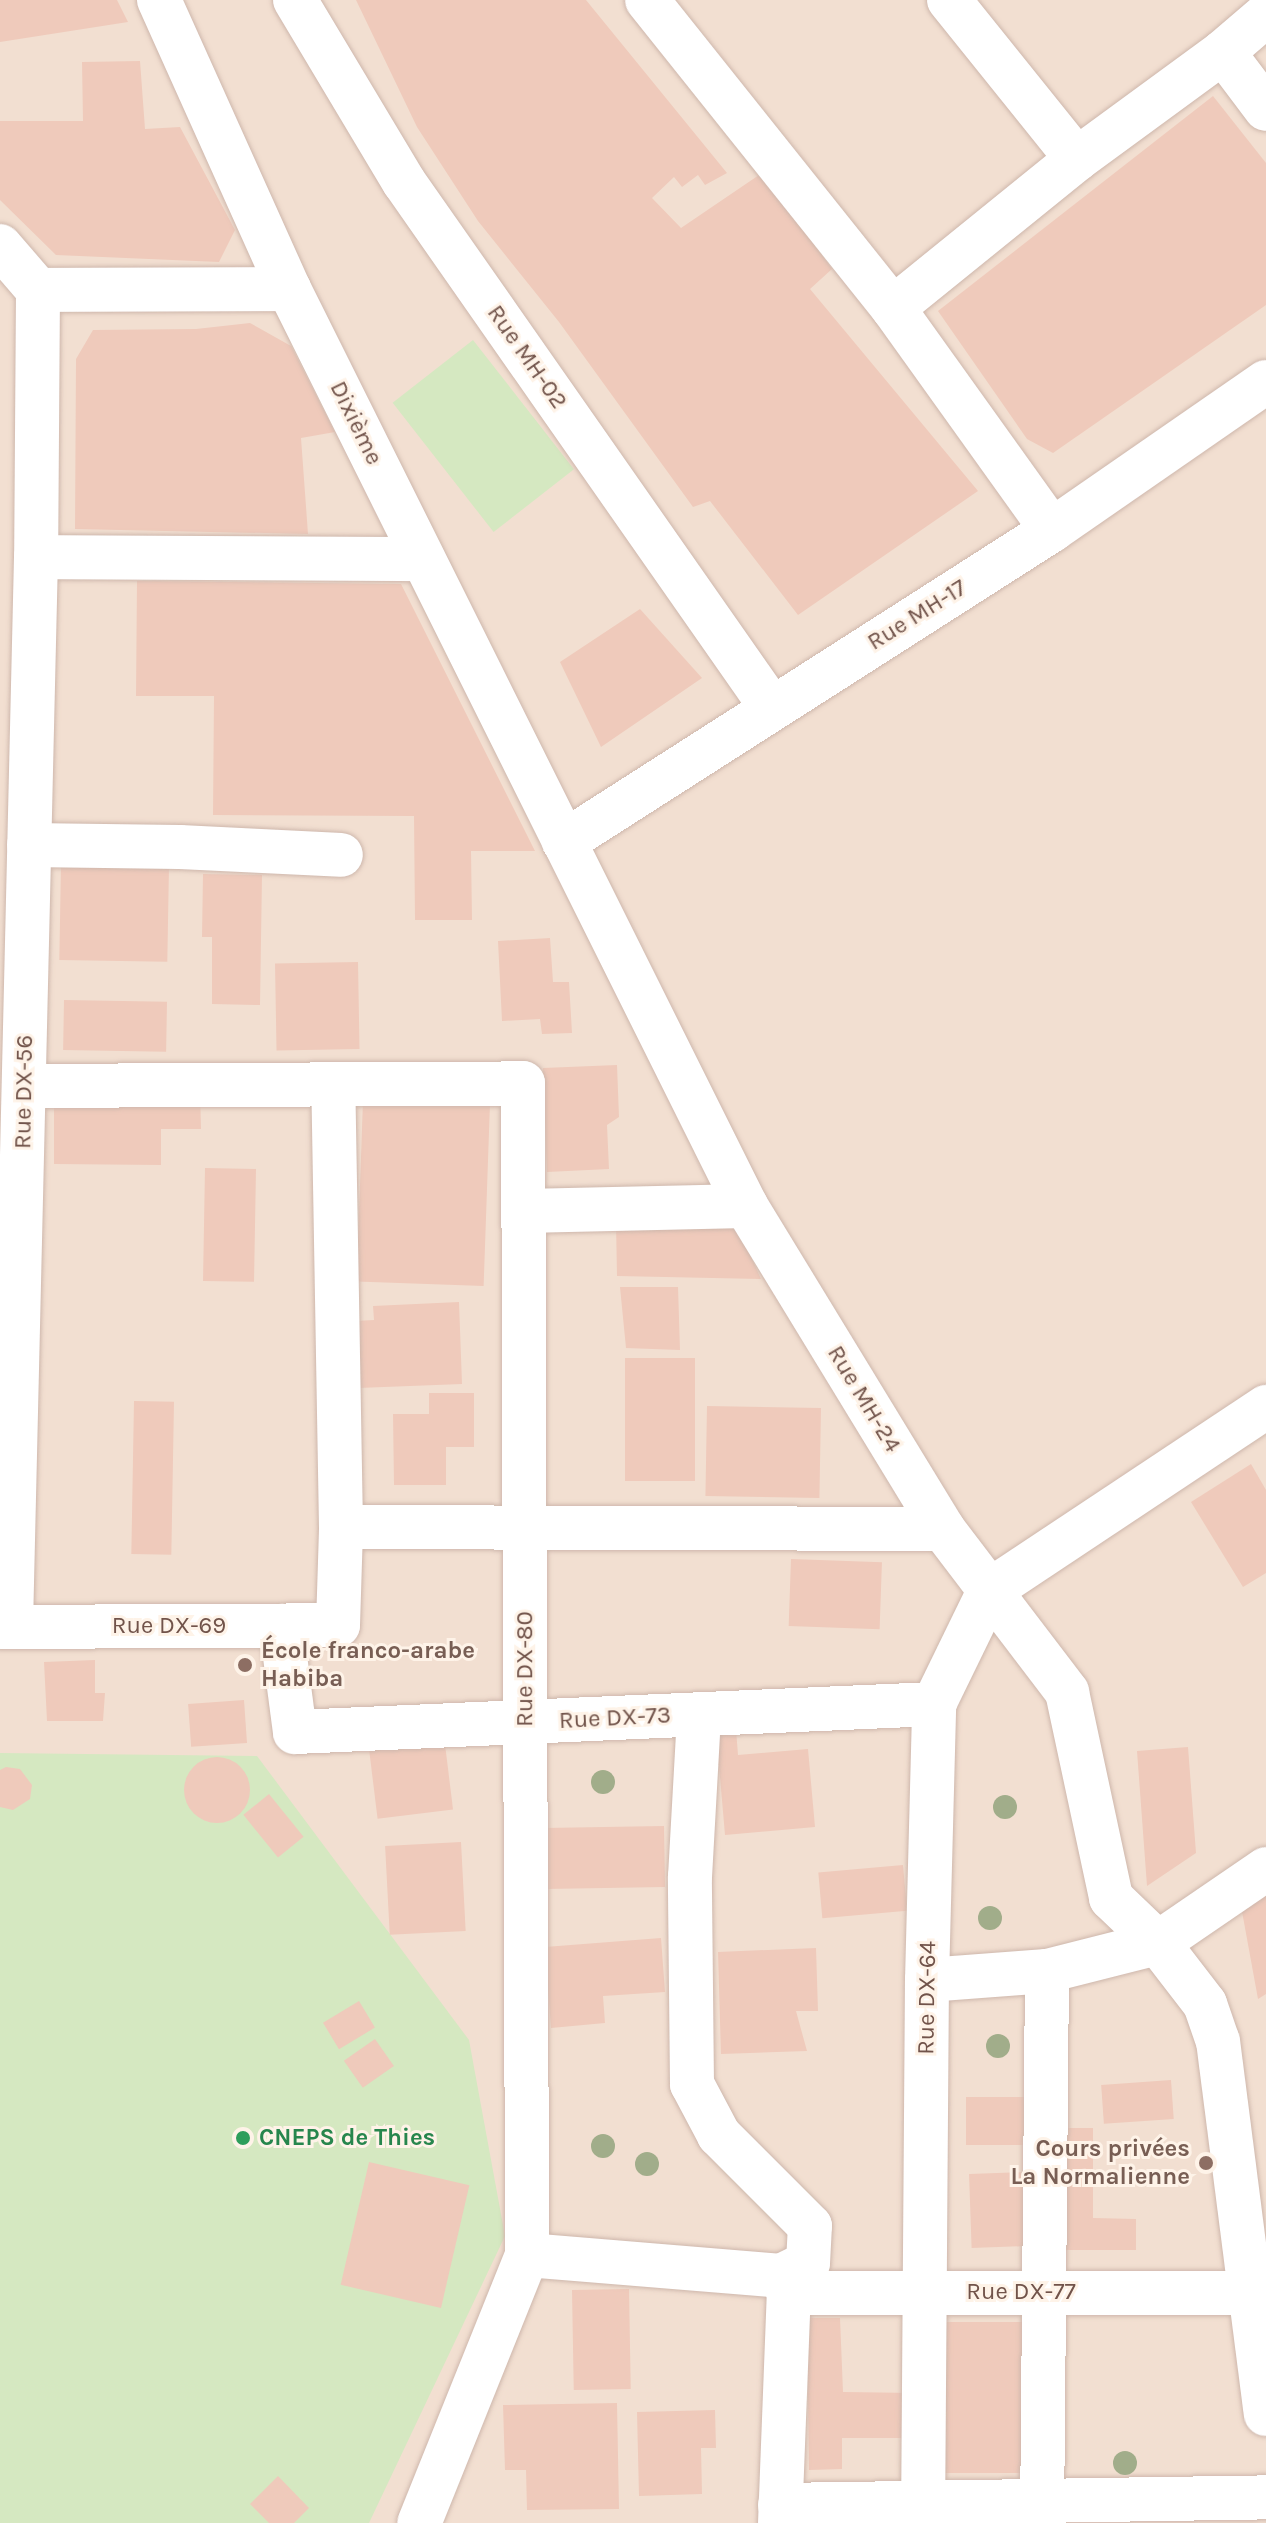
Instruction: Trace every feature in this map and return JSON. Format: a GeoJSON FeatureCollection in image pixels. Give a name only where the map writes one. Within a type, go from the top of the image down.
{"type":"FeatureCollection","features":[{"type":"Feature","properties":{"kind":"street","name":"Dixième"},"geometry":{"type":"LineString","coordinates":[[159,0],[289,289],[564,842]]}},
{"type":"Feature","properties":{"kind":"street","name":"Rue MH-02"},"geometry":{"type":"LineString","coordinates":[[295,0],[404,182],[771,707]]}},
{"type":"Feature","properties":{"kind":"street"},"geometry":{"type":"LineString","coordinates":[[647,0],[893,308],[1052,530]]}},
{"type":"Feature","properties":{"kind":"street"},"geometry":{"type":"LineString","coordinates":[[949,0],[1077,159]]}},
{"type":"Feature","properties":{"kind":"street"},"geometry":{"type":"LineString","coordinates":[[893,308],[1077,159],[1223,52],[1266,15]]}},
{"type":"Feature","properties":{"kind":"street"},"geometry":{"type":"LineString","coordinates":[[1223,52],[1266,109]]}},
{"type":"Feature","properties":{"kind":"street"},"geometry":{"type":"LineString","coordinates":[[0,246],[38,290],[289,289]]}},
{"type":"Feature","properties":{"kind":"street","name":"Rue DX-56"},"geometry":{"type":"LineString","coordinates":[[6,1627],[10,1278],[24,1086],[29,845],[17,660],[36,557],[38,290]]}},
{"type":"Feature","properties":{"kind":"street","name":"Rue MH-17"},"geometry":{"type":"LineString","coordinates":[[564,842],[1052,530],[1266,382]]}},
{"type":"Feature","properties":{"kind":"street"},"geometry":{"type":"LineString","coordinates":[[36,557],[423,559]]}},
{"type":"Feature","properties":{"kind":"street","name":"Rue MH-24"},"geometry":{"type":"LineString","coordinates":[[564,842],[746,1206],[943,1529],[1067,1692],[1111,1898],[1158,1943],[1205,2004],[1218,2041],[1258,2309],[1266,2414]]}},
{"type":"Feature","properties":{"kind":"street"},"geometry":{"type":"LineString","coordinates":[[29,845],[180,847],[341,855]]}},
{"type":"Feature","properties":{"kind":"street","name":"Rue DX-80"},"geometry":{"type":"LineString","coordinates":[[333,1084],[523,1083],[527,2255]]}},
{"type":"Feature","properties":{"kind":"street"},"geometry":{"type":"LineString","coordinates":[[24,1086],[333,1084],[341,1527],[943,1529]]}},
{"type":"Feature","properties":{"kind":"street"},"geometry":{"type":"LineString","coordinates":[[524,1211],[746,1206]]}},
{"type":"Feature","properties":{"kind":"street"},"geometry":{"type":"LineString","coordinates":[[934,1704],[989,1591],[1266,1407]]}},
{"type":"Feature","properties":{"kind":"street","name":"Rue DX-69"},"geometry":{"type":"LineString","coordinates":[[6,1627],[338,1625],[341,1527]]}},
{"type":"Feature","properties":{"kind":"street","name":"Rue DX-73"},"geometry":{"type":"LineString","coordinates":[[281,1626],[295,1732],[934,1704]]}},
{"type":"Feature","properties":{"kind":"street","name":"Rue DX-64"},"geometry":{"type":"LineString","coordinates":[[923,2513],[927,1980],[934,1704]]}},
{"type":"Feature","properties":{"kind":"street"},"geometry":{"type":"LineString","coordinates":[[699,1714],[690,1877],[692,2084],[719,2135],[810,2226],[808,2263],[785,2284],[780,2514],[1042,2512],[1266,2497]]}},
{"type":"Feature","properties":{"kind":"street"},"geometry":{"type":"LineString","coordinates":[[927,1980],[1047,1971],[1158,1943],[1266,1869]]}},
{"type":"Feature","properties":{"kind":"street"},"geometry":{"type":"LineString","coordinates":[[1042,2512],[1047,1971]]}},
{"type":"Feature","properties":{"kind":"street"},"geometry":{"type":"LineString","coordinates":[[419,2523],[527,2255]]}},
{"type":"Feature","properties":{"kind":"street","name":"Rue DX-77"},"geometry":{"type":"LineString","coordinates":[[527,2255],[785,2284],[925,2292],[1044,2292],[1258,2309]]}},
{"type":"Feature","properties":{"kind":"shaded area"},"geometry":{"type":"Polygon","coordinates":[[[0,0],[1266,0],[1266,2523],[0,2523],[0,0]]]}},
{"type":"Feature","properties":{"kind":"green space"},"geometry":{"type":"Polygon","coordinates":[[[473,340],[574,469],[494,532],[393,403],[473,340]]]}},
{"type":"Feature","properties":{"kind":"green space","name":"CNEPS de Thies"},"geometry":{"type":"Polygon","coordinates":[[[0,1753],[257,1756],[469,2040],[505,2236],[369,2523],[0,2523],[0,1753]]]}},
{"type":"Feature","properties":{"kind":"building"},"geometry":{"type":"Polygon","coordinates":[[[0,0],[117,0],[128,22],[0,42],[0,0]]]}},
{"type":"Feature","properties":{"kind":"building"},"geometry":{"type":"Polygon","coordinates":[[[356,0],[586,0],[727,173],[705,185],[698,175],[682,187],[674,177],[652,198],[681,228],[762,173],[832,269],[810,289],[978,491],[798,615],[710,501],[693,507],[559,322],[478,221],[417,127],[356,0]]]}},
{"type":"Feature","properties":{"kind":"building"},"geometry":{"type":"Polygon","coordinates":[[[140,61],[145,129],[180,127],[235,230],[219,262],[56,255],[0,200],[0,121],[83,121],[82,62],[140,61]]]}},
{"type":"Feature","properties":{"kind":"building"},"geometry":{"type":"Polygon","coordinates":[[[1213,96],[1266,163],[1266,305],[1053,453],[1027,439],[938,311],[1213,96]]]}},
{"type":"Feature","properties":{"kind":"building"},"geometry":{"type":"Polygon","coordinates":[[[250,323],[291,346],[335,432],[301,438],[308,534],[75,529],[76,359],[93,330],[196,329],[250,323]]]}},
{"type":"Feature","properties":{"kind":"building"},"geometry":{"type":"Polygon","coordinates":[[[137,581],[401,584],[535,851],[471,851],[472,920],[415,920],[414,816],[213,815],[214,696],[136,696],[137,581]]]}},
{"type":"Feature","properties":{"kind":"building"},"geometry":{"type":"Polygon","coordinates":[[[640,609],[702,678],[601,747],[560,662],[640,609]]]}},
{"type":"Feature","properties":{"kind":"building"},"geometry":{"type":"Polygon","coordinates":[[[61,864],[169,866],[167,962],[59,960],[61,864]]]}},
{"type":"Feature","properties":{"kind":"building"},"geometry":{"type":"Polygon","coordinates":[[[203,874],[262,875],[260,1005],[212,1004],[212,937],[202,937],[203,874]]]}},
{"type":"Feature","properties":{"kind":"building"},"geometry":{"type":"Polygon","coordinates":[[[550,938],[553,982],[569,982],[572,1033],[542,1034],[540,1019],[502,1021],[498,941],[550,938]]]}},
{"type":"Feature","properties":{"kind":"building"},"geometry":{"type":"Polygon","coordinates":[[[358,962],[360,1049],[277,1050],[275,963],[358,962]]]}},
{"type":"Feature","properties":{"kind":"building"},"geometry":{"type":"Polygon","coordinates":[[[64,1000],[167,1002],[166,1052],[63,1050],[64,1000]]]}},
{"type":"Feature","properties":{"kind":"building"},"geometry":{"type":"Polygon","coordinates":[[[617,1065],[619,1117],[607,1125],[609,1169],[547,1172],[543,1068],[617,1065]]]}},
{"type":"Feature","properties":{"kind":"building"},"geometry":{"type":"Polygon","coordinates":[[[54,1089],[200,1090],[201,1129],[161,1129],[161,1165],[54,1164],[54,1089]]]}},
{"type":"Feature","properties":{"kind":"building"},"geometry":{"type":"Polygon","coordinates":[[[363,1099],[490,1103],[484,1286],[357,1281],[363,1099]]]}},
{"type":"Feature","properties":{"kind":"building"},"geometry":{"type":"Polygon","coordinates":[[[205,1168],[256,1169],[254,1282],[203,1281],[205,1168]]]}},
{"type":"Feature","properties":{"kind":"building"},"geometry":{"type":"Polygon","coordinates":[[[735,1221],[761,1279],[617,1276],[616,1222],[735,1221]]]}},
{"type":"Feature","properties":{"kind":"building"},"geometry":{"type":"Polygon","coordinates":[[[620,1287],[678,1287],[680,1350],[626,1348],[620,1287]]]}},
{"type":"Feature","properties":{"kind":"building"},"geometry":{"type":"Polygon","coordinates":[[[459,1302],[462,1384],[358,1388],[355,1321],[374,1320],[373,1306],[459,1302]]]}},
{"type":"Feature","properties":{"kind":"building"},"geometry":{"type":"Polygon","coordinates":[[[625,1358],[695,1358],[695,1481],[625,1481],[625,1358]]]}},
{"type":"Feature","properties":{"kind":"building"},"geometry":{"type":"Polygon","coordinates":[[[429,1393],[474,1393],[474,1447],[446,1447],[446,1485],[394,1485],[393,1414],[429,1414],[429,1393]]]}},
{"type":"Feature","properties":{"kind":"building"},"geometry":{"type":"Polygon","coordinates":[[[134,1401],[174,1402],[171,1555],[131,1554],[134,1401]]]}},
{"type":"Feature","properties":{"kind":"building"},"geometry":{"type":"Polygon","coordinates":[[[707,1406],[821,1408],[819,1498],[705,1496],[707,1406]]]}},
{"type":"Feature","properties":{"kind":"building"},"geometry":{"type":"Polygon","coordinates":[[[1251,1464],[1266,1490],[1266,1573],[1243,1587],[1191,1502],[1251,1464]]]}},
{"type":"Feature","properties":{"kind":"building"},"geometry":{"type":"Polygon","coordinates":[[[791,1559],[882,1562],[880,1629],[789,1626],[791,1559]]]}},
{"type":"Feature","properties":{"kind":"building"},"geometry":{"type":"Polygon","coordinates":[[[95,1660],[95,1693],[105,1693],[103,1721],[47,1721],[44,1662],[95,1660]]]}},
{"type":"Feature","properties":{"kind":"building"},"geometry":{"type":"Polygon","coordinates":[[[244,1700],[247,1743],[191,1747],[188,1704],[244,1700]]]}},
{"type":"Feature","properties":{"kind":"building"},"geometry":{"type":"Polygon","coordinates":[[[736,1729],[738,1755],[808,1749],[815,1827],[725,1835],[719,1765],[706,1766],[703,1732],[736,1729]]]}},
{"type":"Feature","properties":{"kind":"building"},"geometry":{"type":"Polygon","coordinates":[[[444,1736],[453,1809],[378,1819],[369,1745],[444,1736]]]}},
{"type":"Feature","properties":{"kind":"building"},"geometry":{"type":"Polygon","coordinates":[[[1188,1747],[1196,1853],[1147,1886],[1137,1751],[1188,1747]]]}},
{"type":"Feature","properties":{"kind":"building"},"geometry":{"type":"Polygon","coordinates":[[[211,1757],[223,1757],[235,1762],[245,1772],[250,1790],[248,1803],[235,1818],[223,1823],[211,1823],[199,1818],[189,1808],[184,1796],[184,1784],[189,1772],[199,1762],[211,1757]]]}},
{"type":"Feature","properties":{"kind":"building"},"geometry":{"type":"Polygon","coordinates":[[[6,1767],[20,1769],[32,1785],[30,1799],[13,1810],[0,1807],[0,1770],[6,1767]]]}},
{"type":"Feature","properties":{"kind":"building"},"geometry":{"type":"Polygon","coordinates":[[[269,1794],[304,1837],[278,1858],[243,1815],[269,1794]]]}},
{"type":"Feature","properties":{"kind":"building"},"geometry":{"type":"Polygon","coordinates":[[[664,1826],[665,1887],[530,1889],[529,1828],[664,1826]]]}},
{"type":"Feature","properties":{"kind":"building"},"geometry":{"type":"Polygon","coordinates":[[[461,1842],[466,1931],[390,1935],[385,1846],[461,1842]]]}},
{"type":"Feature","properties":{"kind":"building"},"geometry":{"type":"Polygon","coordinates":[[[903,1865],[907,1911],[822,1918],[818,1872],[903,1865]]]}},
{"type":"Feature","properties":{"kind":"building"},"geometry":{"type":"Polygon","coordinates":[[[1266,1879],[1266,1994],[1258,1999],[1239,1895],[1266,1879]]]}},
{"type":"Feature","properties":{"kind":"building"},"geometry":{"type":"Polygon","coordinates":[[[661,1938],[665,1992],[603,1996],[605,2023],[551,2028],[545,1947],[661,1938]]]}},
{"type":"Feature","properties":{"kind":"building"},"geometry":{"type":"Polygon","coordinates":[[[816,1948],[818,2011],[796,2011],[807,2051],[721,2054],[718,1952],[816,1948]]]}},
{"type":"Feature","properties":{"kind":"building"},"geometry":{"type":"Polygon","coordinates":[[[359,2001],[375,2028],[339,2049],[323,2023],[359,2001]]]}},
{"type":"Feature","properties":{"kind":"building"},"geometry":{"type":"Polygon","coordinates":[[[375,2039],[394,2066],[363,2088],[344,2061],[375,2039]]]}},
{"type":"Feature","properties":{"kind":"building"},"geometry":{"type":"Polygon","coordinates":[[[1171,2080],[1174,2119],[1104,2124],[1101,2085],[1171,2080]]]}},
{"type":"Feature","properties":{"kind":"building"},"geometry":{"type":"Polygon","coordinates":[[[966,2097],[1028,2097],[1028,2145],[966,2145],[966,2097]]]}},
{"type":"Feature","properties":{"kind":"building"},"geometry":{"type":"Polygon","coordinates":[[[1056,2128],[1093,2128],[1093,2218],[1136,2219],[1136,2250],[1055,2250],[1056,2128]]]}},
{"type":"Feature","properties":{"kind":"building"},"geometry":{"type":"Polygon","coordinates":[[[369,2162],[469,2185],[441,2308],[341,2285],[369,2162]]]}},
{"type":"Feature","properties":{"kind":"building"},"geometry":{"type":"Polygon","coordinates":[[[1027,2172],[1030,2246],[972,2248],[969,2174],[1027,2172]]]}},
{"type":"Feature","properties":{"kind":"building"},"geometry":{"type":"Polygon","coordinates":[[[629,2289],[631,2389],[574,2390],[572,2290],[629,2289]]]}},
{"type":"Feature","properties":{"kind":"building"},"geometry":{"type":"Polygon","coordinates":[[[807,2318],[840,2318],[843,2392],[915,2393],[915,2438],[842,2438],[842,2469],[809,2470],[807,2318]]]}},
{"type":"Feature","properties":{"kind":"building"},"geometry":{"type":"Polygon","coordinates":[[[929,2322],[1030,2322],[1030,2473],[929,2473],[929,2322]]]}},
{"type":"Feature","properties":{"kind":"building"},"geometry":{"type":"Polygon","coordinates":[[[617,2403],[619,2509],[527,2510],[526,2470],[505,2470],[503,2405],[617,2403]]]}},
{"type":"Feature","properties":{"kind":"building"},"geometry":{"type":"Polygon","coordinates":[[[715,2410],[716,2448],[701,2448],[702,2494],[639,2496],[637,2412],[715,2410]]]}},
{"type":"Feature","properties":{"kind":"building"},"geometry":{"type":"Polygon","coordinates":[[[278,2476],[309,2508],[294,2523],[269,2523],[250,2504],[278,2476]]]}},
{"type":"Feature","properties":{"kind":"place","name":"École franco-arabe Habiba"},"geometry":{"type":"Point","coordinates":[245,1665]}},
{"type":"Feature","properties":{"kind":"place","name":"CNEPS de Thies"},"geometry":{"type":"Point","coordinates":[243,2138]}},
{"type":"Feature","properties":{"kind":"place","name":"Cours privées La Normalienne"},"geometry":{"type":"Point","coordinates":[1206,2163]}}]}
